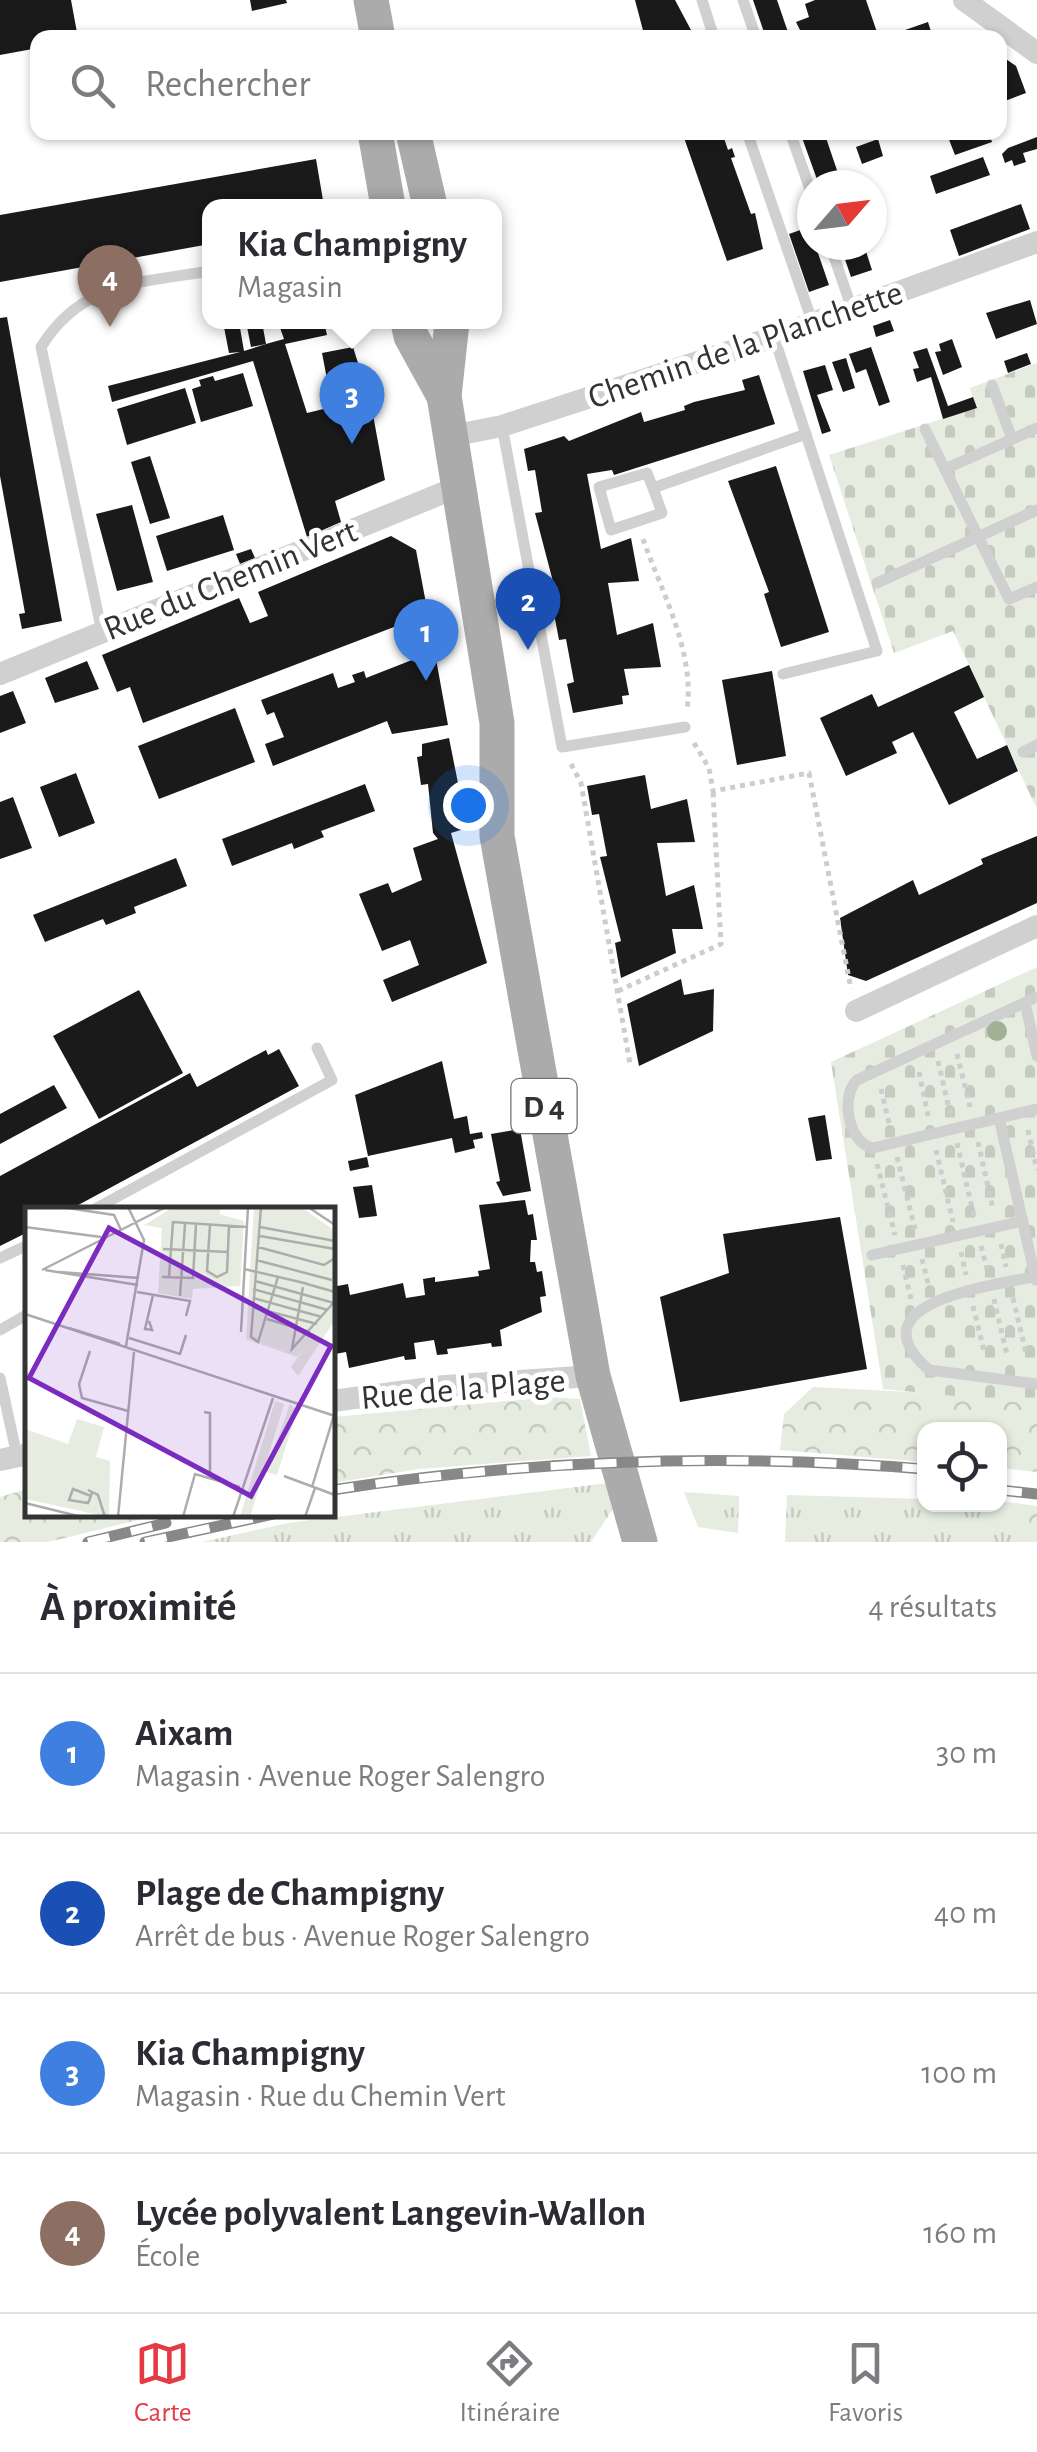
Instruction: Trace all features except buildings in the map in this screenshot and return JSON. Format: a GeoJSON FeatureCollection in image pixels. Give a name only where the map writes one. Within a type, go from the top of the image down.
{"type":"FeatureCollection","features":[{"type":"Feature","properties":{"kind":"main road"},"geometry":{"type":"LineString","coordinates":[[371,0],[377,30]]}},
{"type":"Feature","properties":{"kind":"main road"},"geometry":{"type":"LineString","coordinates":[[376,140],[387,199]]}},
{"type":"Feature","properties":{"kind":"main road"},"geometry":{"type":"LineString","coordinates":[[415,140],[428,199]]}},
{"type":"Feature","properties":{"kind":"main road","name":"D 4"},"geometry":{"type":"LineString","coordinates":[[410,329],[444,396]]}},
{"type":"Feature","properties":{"kind":"main road","name":"D 4"},"geometry":{"type":"LineString","coordinates":[[451,329],[444,396],[497,723],[497,836],[593,1376],[640,1542]]}},
{"type":"Feature","properties":{"kind":"street"},"geometry":{"type":"LineString","coordinates":[[971,3],[1007,30]]}},
{"type":"Feature","properties":{"kind":"street"},"geometry":{"type":"LineString","coordinates":[[1007,30],[1037,53]]}},
{"type":"Feature","properties":{"kind":"street","name":"Chemin de la Planchette"},"geometry":{"type":"LineString","coordinates":[[450,436],[502,426],[774,337],[1037,242]]}},
{"type":"Feature","properties":{"kind":"street","name":"Rue du Chemin Vert"},"geometry":{"type":"LineString","coordinates":[[0,674],[460,486]]}},
{"type":"Feature","properties":{"kind":"street"},"geometry":{"type":"LineString","coordinates":[[856,1012],[1037,926]]}},
{"type":"Feature","properties":{"kind":"street","name":"Rue de la Plage"},"geometry":{"type":"LineString","coordinates":[[335,1402],[445,1386],[593,1376]]}},
{"type":"Feature","properties":{"kind":"lane"},"geometry":{"type":"LineString","coordinates":[[702,0],[711,30]]}},
{"type":"Feature","properties":{"kind":"lane"},"geometry":{"type":"LineString","coordinates":[[743,0],[753,30]]}},
{"type":"Feature","properties":{"kind":"lane"},"geometry":{"type":"LineString","coordinates":[[750,140],[813,324]]}},
{"type":"Feature","properties":{"kind":"lane"},"geometry":{"type":"LineString","coordinates":[[793,140],[803,170]]}},
{"type":"Feature","properties":{"kind":"lane"},"geometry":{"type":"LineString","coordinates":[[835,260],[852,309]]}},
{"type":"Feature","properties":{"kind":"lane"},"geometry":{"type":"LineString","coordinates":[[102,632],[41,347],[66,313],[106,289],[202,271]]}},
{"type":"Feature","properties":{"kind":"lane"},"geometry":{"type":"LineString","coordinates":[[774,337],[877,652],[783,674]]}},
{"type":"Feature","properties":{"kind":"lane"},"geometry":{"type":"LineString","coordinates":[[992,386],[1012,439]]}},
{"type":"Feature","properties":{"kind":"lane"},"geometry":{"type":"LineString","coordinates":[[502,426],[562,747],[685,727]]}},
{"type":"Feature","properties":{"kind":"lane"},"geometry":{"type":"LineString","coordinates":[[944,469],[1037,428]]}},
{"type":"Feature","properties":{"kind":"lane"},"geometry":{"type":"LineString","coordinates":[[925,429],[1009,599],[1037,587]]}},
{"type":"Feature","properties":{"kind":"lane"},"geometry":{"type":"LineString","coordinates":[[653,488],[806,434]]}},
{"type":"Feature","properties":{"kind":"lane"},"geometry":{"type":"LineString","coordinates":[[647,472],[653,488],[662,513],[611,530],[599,487],[647,472]]}},
{"type":"Feature","properties":{"kind":"lane"},"geometry":{"type":"LineString","coordinates":[[877,583],[1037,510]]}},
{"type":"Feature","properties":{"kind":"lane"},"geometry":{"type":"LineString","coordinates":[[1022,752],[1037,746]]}},
{"type":"Feature","properties":{"kind":"lane"},"geometry":{"type":"LineString","coordinates":[[1037,1056],[1031,1000],[856,1080],[849,1090],[854,1136],[865,1146],[1037,1109]]}},
{"type":"Feature","properties":{"kind":"lane"},"geometry":{"type":"LineString","coordinates":[[99,1207],[332,1080],[317,1048]]}},
{"type":"Feature","properties":{"kind":"lane"},"geometry":{"type":"LineString","coordinates":[[999,1118],[1036,1278],[932,1300],[917,1310],[909,1328],[913,1352],[929,1370],[1037,1384]]}},
{"type":"Feature","properties":{"kind":"lane"},"geometry":{"type":"LineString","coordinates":[[872,1255],[1023,1221]]}},
{"type":"Feature","properties":{"kind":"lane"},"geometry":{"type":"LineString","coordinates":[[0,1258],[25,1246]]}},
{"type":"Feature","properties":{"kind":"lane"},"geometry":{"type":"LineString","coordinates":[[0,1330],[25,1316]]}},
{"type":"Feature","properties":{"kind":"lane"},"geometry":{"type":"LineString","coordinates":[[0,1378],[15,1456]]}},
{"type":"Feature","properties":{"kind":"path"},"geometry":{"type":"LineString","coordinates":[[618,992],[720,944],[709,768],[685,727],[691,682],[636,521]]}},
{"type":"Feature","properties":{"kind":"path"},"geometry":{"type":"LineString","coordinates":[[562,747],[581,783],[630,1064]]}},
{"type":"Feature","properties":{"kind":"path"},"geometry":{"type":"LineString","coordinates":[[713,790],[808,773],[856,1012]]}},
{"type":"Feature","properties":{"kind":"path"},"geometry":{"type":"LineString","coordinates":[[952,1036],[1026,1353]]}},
{"type":"Feature","properties":{"kind":"path"},"geometry":{"type":"LineString","coordinates":[[934,1044],[1006,1355]]}},
{"type":"Feature","properties":{"kind":"path"},"geometry":{"type":"LineString","coordinates":[[914,1053],[984,1352]]}},
{"type":"Feature","properties":{"kind":"path"},"geometry":{"type":"LineString","coordinates":[[877,1071],[932,1300]]}},
{"type":"Feature","properties":{"kind":"path"},"geometry":{"type":"LineString","coordinates":[[1024,1112],[1037,1170]]}},
{"type":"Feature","properties":{"kind":"green space"},"geometry":{"type":"Polygon","coordinates":[[[1037,363],[1036,807],[953,631],[894,653],[829,455],[976,408],[970,388],[1037,363]]]}},
{"type":"Feature","properties":{"kind":"green space"},"geometry":{"type":"Polygon","coordinates":[[[1037,967],[1037,1404],[883,1389],[831,1062],[1037,967]]]}},
{"type":"Feature","properties":{"kind":"green space"},"geometry":{"type":"Polygon","coordinates":[[[813,1387],[988,1396],[1037,1404],[1037,1472],[1007,1469],[1007,1422],[917,1422],[917,1461],[780,1450],[784,1414],[813,1387]]]}},
{"type":"Feature","properties":{"kind":"green space"},"geometry":{"type":"Polygon","coordinates":[[[548,1397],[580,1399],[591,1456],[419,1469],[335,1483],[335,1417],[548,1397]]]}},
{"type":"Feature","properties":{"kind":"green space"},"geometry":{"type":"Polygon","coordinates":[[[608,1483],[612,1510],[591,1542],[202,1542],[288,1523],[608,1483]]]}},
{"type":"Feature","properties":{"kind":"green space"},"geometry":{"type":"Polygon","coordinates":[[[25,1490],[25,1517],[151,1517],[48,1542],[0,1542],[0,1497],[25,1490]]]}},
{"type":"Feature","properties":{"kind":"green space"},"geometry":{"type":"Polygon","coordinates":[[[684,1492],[739,1496],[738,1533],[698,1527],[684,1492]]]}},
{"type":"Feature","properties":{"kind":"green space"},"geometry":{"type":"Polygon","coordinates":[[[787,1495],[917,1499],[917,1512],[1007,1512],[1007,1505],[1021,1542],[785,1542],[787,1495]]]}},
{"type":"Feature","properties":{"kind":"green space"},"geometry":{"type":"Polygon","coordinates":[[[1007,1502],[1037,1506],[1037,1542],[1021,1542],[1007,1502]]]}},
{"type":"Feature","properties":{"kind":"railway"},"geometry":{"type":"LineString","coordinates":[[335,1490],[479,1472],[628,1462],[776,1461],[917,1469]]}},
{"type":"Feature","properties":{"kind":"railway"},"geometry":{"type":"LineString","coordinates":[[1007,1491],[1037,1494]]}},
{"type":"Feature","properties":{"kind":"railway"},"geometry":{"type":"LineString","coordinates":[[145,1542],[260,1517]]}},
{"type":"Feature","properties":{"kind":"railway"},"geometry":{"type":"LineString","coordinates":[[88,1542],[166,1523]]}},
{"type":"Feature","properties":{"kind":"place","name":"Lycée polyvalent Langevin-Wallon"},"geometry":{"type":"Point","coordinates":[110,327]}},
{"type":"Feature","properties":{"kind":"place","name":"Kia Champigny"},"geometry":{"type":"Point","coordinates":[352,444]}},
{"type":"Feature","properties":{"kind":"place","name":"Plage de Champigny"},"geometry":{"type":"Point","coordinates":[528,650]}},
{"type":"Feature","properties":{"kind":"place","name":"Aixam"},"geometry":{"type":"Point","coordinates":[426,681]}}]}
